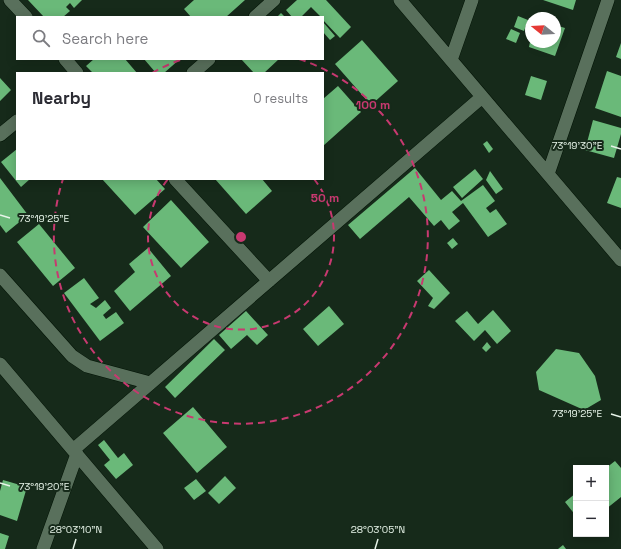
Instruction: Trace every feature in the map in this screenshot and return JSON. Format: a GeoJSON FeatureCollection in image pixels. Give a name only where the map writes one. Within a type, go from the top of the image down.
{"type":"FeatureCollection","features":[{"type":"Feature","properties":{"kind":"street"},"geometry":{"type":"LineString","coordinates":[[10,0],[25,16]]}},
{"type":"Feature","properties":{"kind":"street"},"geometry":{"type":"LineString","coordinates":[[256,16],[274,0]]}},
{"type":"Feature","properties":{"kind":"street"},"geometry":{"type":"LineString","coordinates":[[400,0],[621,260]]}},
{"type":"Feature","properties":{"kind":"street"},"geometry":{"type":"LineString","coordinates":[[451,60],[472,0]]}},
{"type":"Feature","properties":{"kind":"street"},"geometry":{"type":"LineString","coordinates":[[548,174],[608,0]]}},
{"type":"Feature","properties":{"kind":"street"},"geometry":{"type":"LineString","coordinates":[[66,60],[75,72]]}},
{"type":"Feature","properties":{"kind":"street"},"geometry":{"type":"LineString","coordinates":[[194,72],[208,60]]}},
{"type":"Feature","properties":{"kind":"street"},"geometry":{"type":"LineString","coordinates":[[43,549],[75,452],[150,383],[482,97]]}},
{"type":"Feature","properties":{"kind":"street"},"geometry":{"type":"LineString","coordinates":[[0,135],[16,122]]}},
{"type":"Feature","properties":{"kind":"street"},"geometry":{"type":"LineString","coordinates":[[176,180],[269,281]]}},
{"type":"Feature","properties":{"kind":"street"},"geometry":{"type":"LineString","coordinates":[[0,275],[72,356],[87,366],[150,383]]}},
{"type":"Feature","properties":{"kind":"street"},"geometry":{"type":"LineString","coordinates":[[0,364],[157,549]]}},
{"type":"Feature","properties":{"kind":"building"},"geometry":{"type":"Polygon","coordinates":[[[28,0],[82,0],[74,8],[70,3],[66,7],[70,11],[64,16],[43,16],[28,0]]]}},
{"type":"Feature","properties":{"kind":"building"},"geometry":{"type":"Polygon","coordinates":[[[194,0],[245,0],[227,16],[190,16],[184,9],[194,0]]]}},
{"type":"Feature","properties":{"kind":"building"},"geometry":{"type":"Polygon","coordinates":[[[297,0],[326,0],[351,27],[340,38],[324,21],[324,16],[320,16],[311,7],[302,16],[291,16],[286,10],[297,0]]]}},
{"type":"Feature","properties":{"kind":"building"},"geometry":{"type":"Polygon","coordinates":[[[543,0],[576,0],[573,10],[543,0]]]}},
{"type":"Feature","properties":{"kind":"building"},"geometry":{"type":"Polygon","coordinates":[[[518,16],[525,19],[524,31],[514,27],[518,16]]]}},
{"type":"Feature","properties":{"kind":"building"},"geometry":{"type":"Polygon","coordinates":[[[324,23],[335,36],[330,40],[324,33],[324,23]]]}},
{"type":"Feature","properties":{"kind":"building"},"geometry":{"type":"Polygon","coordinates":[[[561,27],[565,28],[561,39],[561,27]]]}},
{"type":"Feature","properties":{"kind":"building"},"geometry":{"type":"Polygon","coordinates":[[[511,29],[520,33],[516,43],[506,39],[511,29]]]}},
{"type":"Feature","properties":{"kind":"building"},"geometry":{"type":"Polygon","coordinates":[[[362,40],[398,81],[371,105],[335,64],[362,40]]]}},
{"type":"Feature","properties":{"kind":"building"},"geometry":{"type":"Polygon","coordinates":[[[621,43],[621,59],[616,57],[621,43]]]}},
{"type":"Feature","properties":{"kind":"building"},"geometry":{"type":"Polygon","coordinates":[[[532,48],[558,48],[555,56],[532,48]]]}},
{"type":"Feature","properties":{"kind":"building"},"geometry":{"type":"Polygon","coordinates":[[[93,60],[126,60],[136,72],[92,72],[86,66],[93,60]]]}},
{"type":"Feature","properties":{"kind":"building"},"geometry":{"type":"Polygon","coordinates":[[[145,60],[179,60],[165,72],[155,72],[145,60]]]}},
{"type":"Feature","properties":{"kind":"building"},"geometry":{"type":"Polygon","coordinates":[[[242,60],[278,60],[265,72],[253,72],[242,60]]]}},
{"type":"Feature","properties":{"kind":"building"},"geometry":{"type":"Polygon","coordinates":[[[607,71],[621,76],[621,117],[595,108],[607,71]]]}},
{"type":"Feature","properties":{"kind":"building"},"geometry":{"type":"Polygon","coordinates":[[[531,76],[547,81],[541,100],[525,95],[531,76]]]}},
{"type":"Feature","properties":{"kind":"building"},"geometry":{"type":"Polygon","coordinates":[[[0,78],[11,90],[0,101],[0,78]]]}},
{"type":"Feature","properties":{"kind":"building"},"geometry":{"type":"Polygon","coordinates":[[[338,86],[361,112],[324,145],[324,98],[338,86]]]}},
{"type":"Feature","properties":{"kind":"building"},"geometry":{"type":"Polygon","coordinates":[[[593,120],[621,128],[621,134],[614,158],[585,150],[593,120]]]}},
{"type":"Feature","properties":{"kind":"building"},"geometry":{"type":"Polygon","coordinates":[[[487,141],[493,149],[489,153],[483,144],[487,141]]]}},
{"type":"Feature","properties":{"kind":"building"},"geometry":{"type":"Polygon","coordinates":[[[16,150],[16,180],[29,180],[21,187],[1,162],[16,150]]]}},
{"type":"Feature","properties":{"kind":"building"},"geometry":{"type":"Polygon","coordinates":[[[415,168],[441,200],[452,191],[461,201],[483,185],[495,201],[486,208],[490,213],[496,209],[507,224],[488,237],[463,203],[452,212],[460,221],[449,230],[441,220],[434,226],[409,197],[360,239],[348,225],[415,168]]]}},
{"type":"Feature","properties":{"kind":"building"},"geometry":{"type":"Polygon","coordinates":[[[475,169],[483,179],[462,198],[453,187],[475,169]]]}},
{"type":"Feature","properties":{"kind":"building"},"geometry":{"type":"Polygon","coordinates":[[[490,171],[503,189],[496,194],[486,180],[490,171]]]}},
{"type":"Feature","properties":{"kind":"building"},"geometry":{"type":"Polygon","coordinates":[[[617,177],[621,178],[621,208],[607,203],[617,177]]]}},
{"type":"Feature","properties":{"kind":"building"},"geometry":{"type":"Polygon","coordinates":[[[0,178],[28,215],[6,233],[0,225],[0,178]]]}},
{"type":"Feature","properties":{"kind":"building"},"geometry":{"type":"Polygon","coordinates":[[[103,180],[157,180],[165,189],[135,215],[103,180]]]}},
{"type":"Feature","properties":{"kind":"building"},"geometry":{"type":"Polygon","coordinates":[[[216,180],[263,180],[272,191],[246,214],[216,180]]]}},
{"type":"Feature","properties":{"kind":"building"},"geometry":{"type":"Polygon","coordinates":[[[171,200],[209,242],[181,268],[143,227],[171,200]]]}},
{"type":"Feature","properties":{"kind":"building"},"geometry":{"type":"Polygon","coordinates":[[[39,224],[75,268],[53,286],[17,242],[39,224]]]}},
{"type":"Feature","properties":{"kind":"building"},"geometry":{"type":"Polygon","coordinates":[[[453,238],[458,244],[452,249],[447,243],[453,238]]]}},
{"type":"Feature","properties":{"kind":"building"},"geometry":{"type":"Polygon","coordinates":[[[148,248],[171,276],[130,311],[114,291],[135,272],[129,264],[148,248]]]}},
{"type":"Feature","properties":{"kind":"building"},"geometry":{"type":"Polygon","coordinates":[[[429,270],[450,293],[434,309],[428,306],[433,298],[417,281],[429,270]]]}},
{"type":"Feature","properties":{"kind":"building"},"geometry":{"type":"Polygon","coordinates":[[[84,278],[99,298],[90,304],[96,308],[105,300],[111,308],[103,315],[106,319],[116,312],[124,323],[100,341],[64,293],[84,278]]]}},
{"type":"Feature","properties":{"kind":"building"},"geometry":{"type":"Polygon","coordinates":[[[329,306],[344,324],[318,346],[303,329],[329,306]]]}},
{"type":"Feature","properties":{"kind":"building"},"geometry":{"type":"Polygon","coordinates":[[[493,310],[511,331],[497,344],[485,330],[474,341],[455,321],[467,311],[478,324],[493,310]]]}},
{"type":"Feature","properties":{"kind":"building"},"geometry":{"type":"Polygon","coordinates":[[[246,311],[268,335],[257,345],[247,335],[231,349],[219,335],[246,311]]]}},
{"type":"Feature","properties":{"kind":"building"},"geometry":{"type":"Polygon","coordinates":[[[214,339],[225,350],[175,398],[165,387],[214,339]]]}},
{"type":"Feature","properties":{"kind":"building"},"geometry":{"type":"Polygon","coordinates":[[[487,342],[491,347],[486,352],[482,348],[487,342]]]}},
{"type":"Feature","properties":{"kind":"building"},"geometry":{"type":"Polygon","coordinates":[[[556,349],[579,353],[595,376],[601,400],[584,410],[539,390],[536,372],[556,349]]]}},
{"type":"Feature","properties":{"kind":"building"},"geometry":{"type":"Polygon","coordinates":[[[193,407],[227,447],[197,473],[163,433],[193,407]]]}},
{"type":"Feature","properties":{"kind":"building"},"geometry":{"type":"Polygon","coordinates":[[[104,440],[118,458],[124,453],[133,465],[116,479],[104,465],[110,460],[98,445],[104,440]]]}},
{"type":"Feature","properties":{"kind":"building"},"geometry":{"type":"Polygon","coordinates":[[[615,461],[621,468],[621,497],[609,507],[609,501],[609,466],[615,461]]]}},
{"type":"Feature","properties":{"kind":"building"},"geometry":{"type":"Polygon","coordinates":[[[225,476],[236,488],[219,504],[208,493],[225,476]]]}},
{"type":"Feature","properties":{"kind":"building"},"geometry":{"type":"Polygon","coordinates":[[[196,479],[206,491],[194,500],[184,488],[196,479]]]}},
{"type":"Feature","properties":{"kind":"building"},"geometry":{"type":"Polygon","coordinates":[[[3,480],[27,487],[17,521],[0,515],[0,491],[3,480]]]}},
{"type":"Feature","properties":{"kind":"building"},"geometry":{"type":"Polygon","coordinates":[[[573,495],[573,512],[565,502],[573,495]]]}},
{"type":"Feature","properties":{"kind":"building"},"geometry":{"type":"Polygon","coordinates":[[[0,533],[9,536],[5,549],[0,549],[0,533]]]}},
{"type":"Feature","properties":{"kind":"building"},"geometry":{"type":"Polygon","coordinates":[[[563,545],[566,549],[558,549],[563,545]]]}}]}
